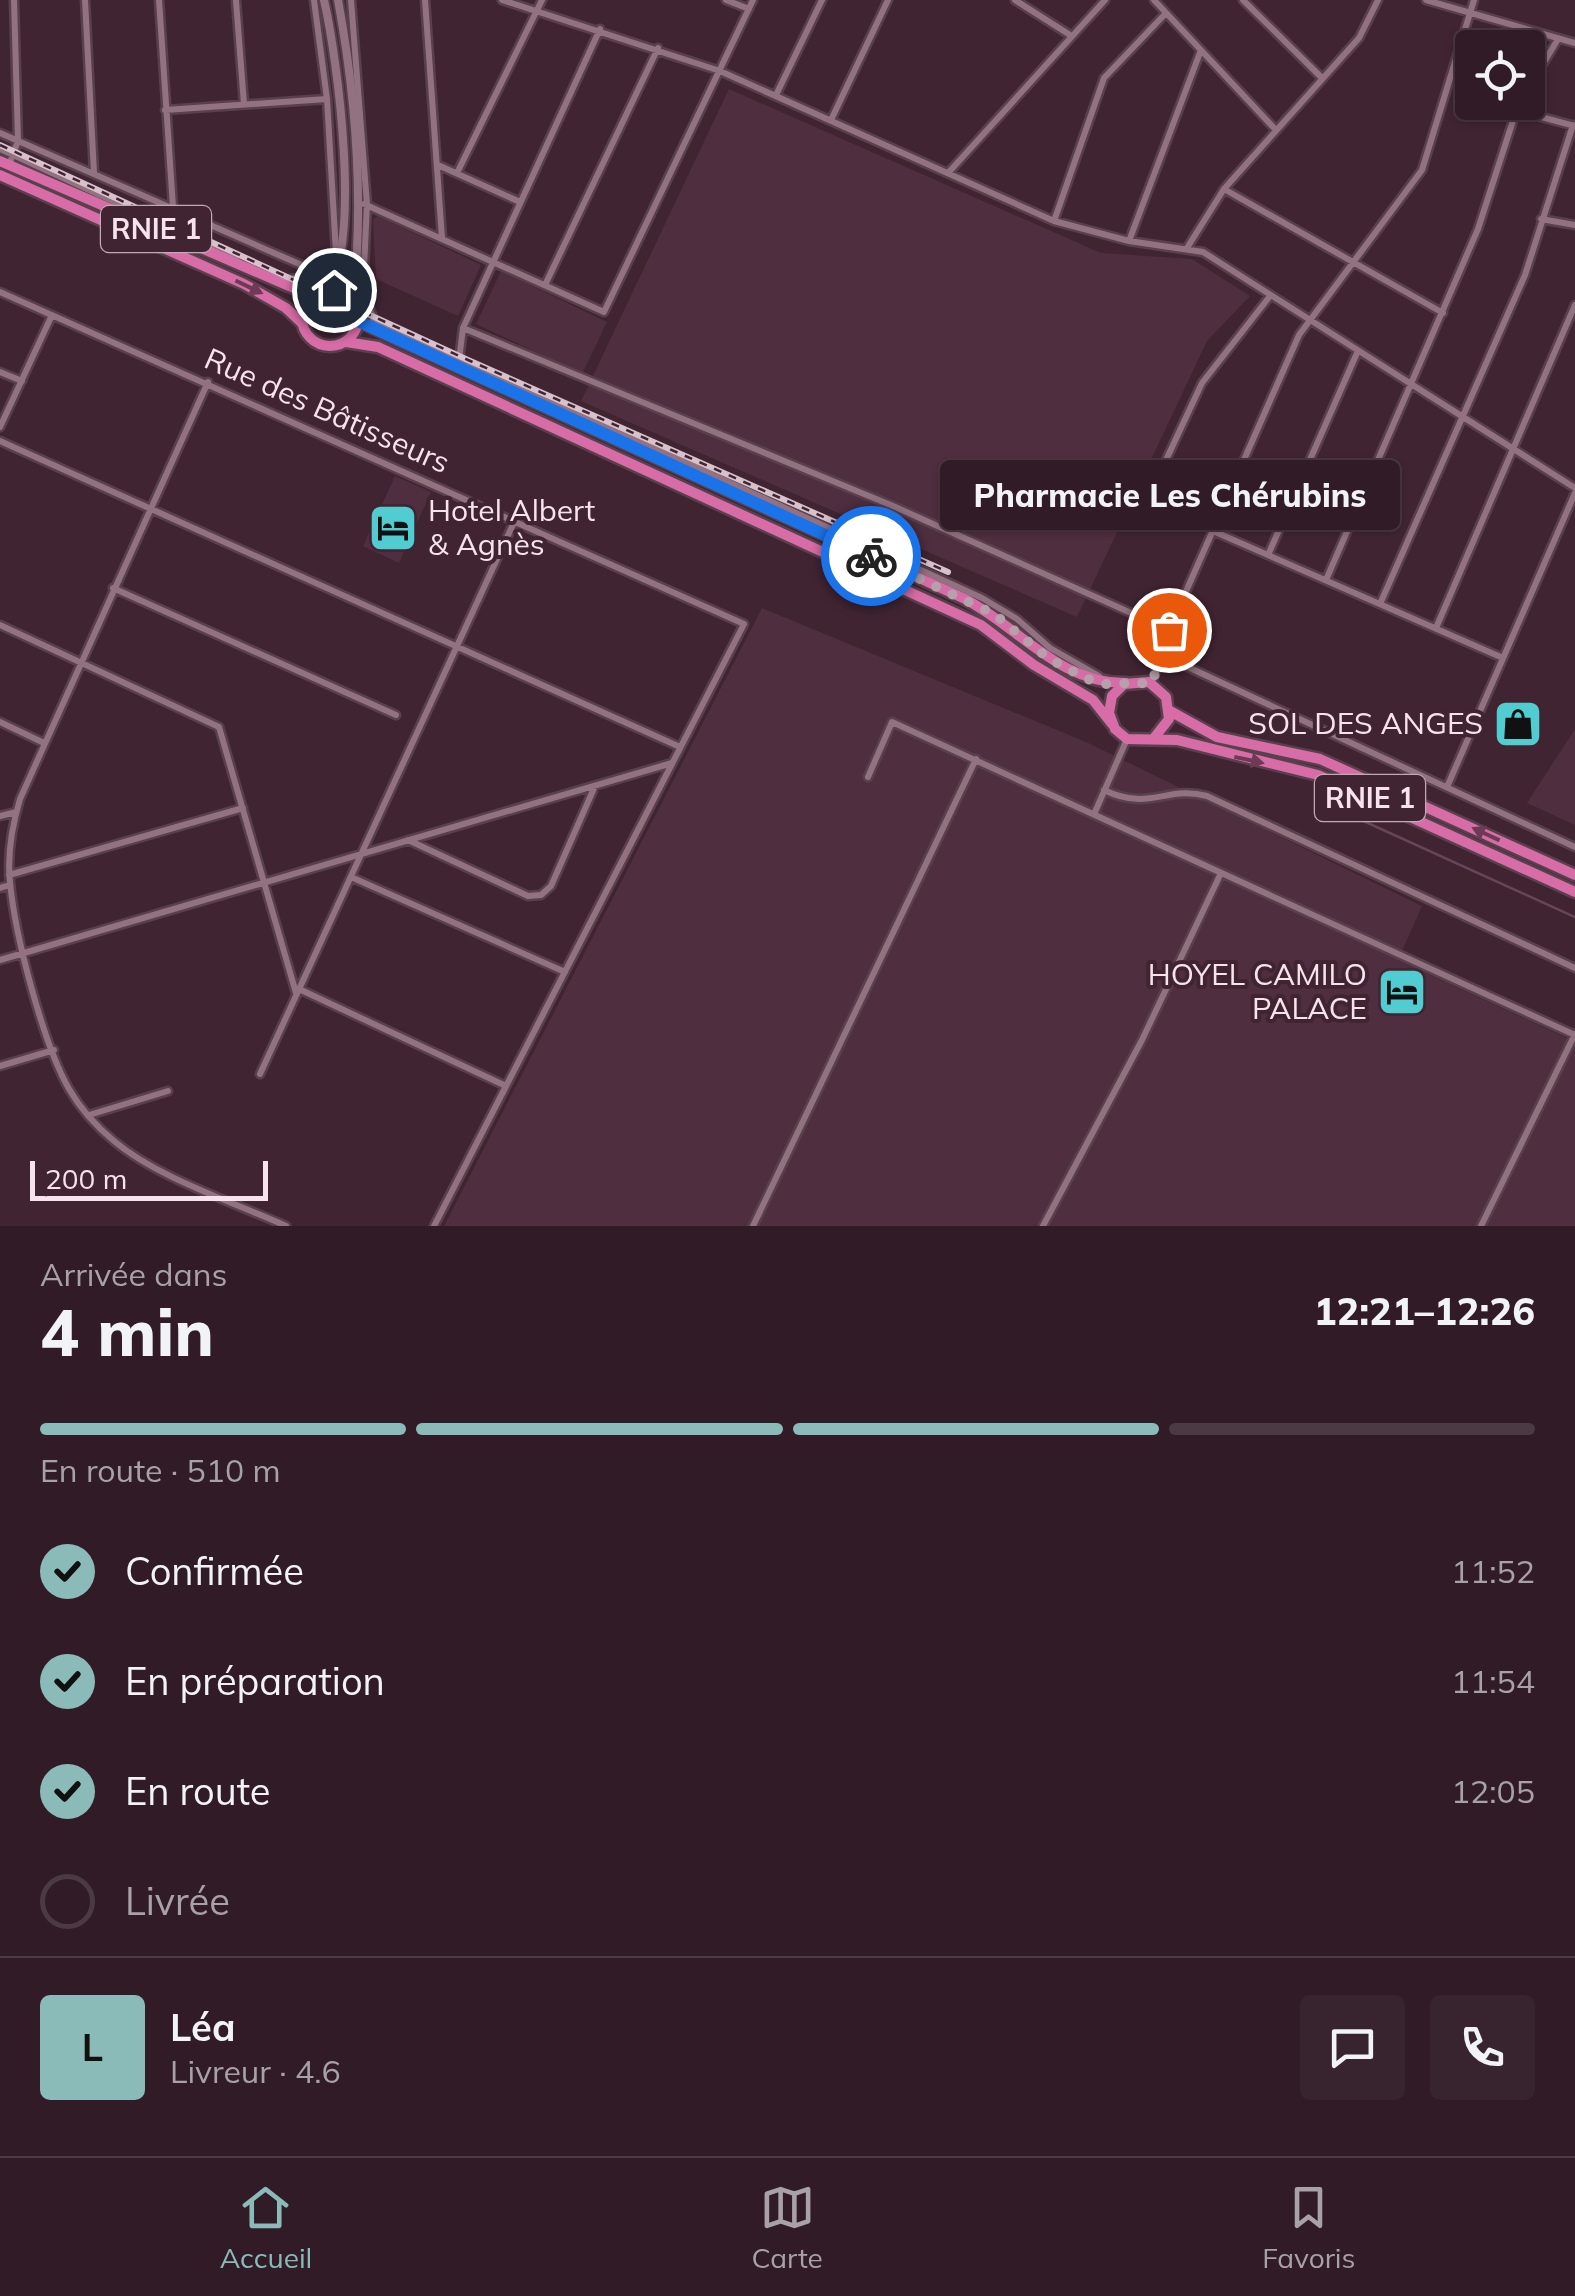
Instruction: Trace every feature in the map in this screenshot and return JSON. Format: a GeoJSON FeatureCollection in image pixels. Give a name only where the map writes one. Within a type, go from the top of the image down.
{"type":"FeatureCollection","features":[{"type":"Feature","properties":{"kind":"highway","name":"RNIE 1"},"geometry":{"type":"LineString","coordinates":[[8,160],[312,296]]}},
{"type":"Feature","properties":{"kind":"highway","name":"RNIE 1"},"geometry":{"type":"LineString","coordinates":[[0,175],[244,284],[286,308],[316,343],[378,347],[981,625],[1034,665],[1093,700],[1127,739],[1154,738],[1318,774],[1575,892]]}},
{"type":"Feature","properties":{"kind":"highway"},"geometry":{"type":"LineString","coordinates":[[302,323],[304,305],[312,296],[328,290],[340,291],[353,302],[358,321],[346,342]]}},
{"type":"Feature","properties":{"kind":"highway"},"geometry":{"type":"LineString","coordinates":[[358,321],[965,598],[994,614],[1063,668],[1085,678],[1120,684],[1152,683]]}},
{"type":"Feature","properties":{"kind":"highway","name":"RNIE 1"},"geometry":{"type":"LineString","coordinates":[[1152,683],[1166,697],[1170,711],[1217,737],[1320,759],[1575,875]]}},
{"type":"Feature","properties":{"kind":"highway"},"geometry":{"type":"LineString","coordinates":[[1112,724],[1110,701],[1120,684]]}},
{"type":"Feature","properties":{"kind":"highway"},"geometry":{"type":"LineString","coordinates":[[1154,738],[1166,726],[1170,711]]}},
{"type":"Feature","properties":{"kind":"street"},"geometry":{"type":"LineString","coordinates":[[8,160],[18,141],[14,0]]}},
{"type":"Feature","properties":{"kind":"street"},"geometry":{"type":"LineString","coordinates":[[85,0],[94,174]]}},
{"type":"Feature","properties":{"kind":"street"},"geometry":{"type":"LineString","coordinates":[[159,0],[173,207]]}},
{"type":"Feature","properties":{"kind":"street"},"geometry":{"type":"LineString","coordinates":[[236,0],[244,104]]}},
{"type":"Feature","properties":{"kind":"street"},"geometry":{"type":"LineString","coordinates":[[0,149],[8,160],[278,278],[295,281],[322,274],[336,253],[328,98],[314,0]]}},
{"type":"Feature","properties":{"kind":"street"},"geometry":{"type":"LineString","coordinates":[[324,0],[338,104],[344,212],[342,262],[328,290]]}},
{"type":"Feature","properties":{"kind":"street"},"geometry":{"type":"LineString","coordinates":[[338,0],[348,50],[362,203],[353,302]]}},
{"type":"Feature","properties":{"kind":"street"},"geometry":{"type":"LineString","coordinates":[[351,0],[363,290],[374,320],[982,598],[1017,618],[1050,648],[1120,684]]}},
{"type":"Feature","properties":{"kind":"street"},"geometry":{"type":"LineString","coordinates":[[426,0],[442,238]]}},
{"type":"Feature","properties":{"kind":"street"},"geometry":{"type":"LineString","coordinates":[[502,0],[720,70],[1054,220],[1128,241],[1186,248],[1213,258],[1575,490],[1447,787]]}},
{"type":"Feature","properties":{"kind":"street"},"geometry":{"type":"LineString","coordinates":[[458,173],[542,0]]}},
{"type":"Feature","properties":{"kind":"street"},"geometry":{"type":"LineString","coordinates":[[726,0],[749,9]]}},
{"type":"Feature","properties":{"kind":"street"},"geometry":{"type":"LineString","coordinates":[[362,203],[604,312],[753,0]]}},
{"type":"Feature","properties":{"kind":"street"},"geometry":{"type":"LineString","coordinates":[[776,95],[822,0]]}},
{"type":"Feature","properties":{"kind":"street"},"geometry":{"type":"LineString","coordinates":[[831,120],[888,0]]}},
{"type":"Feature","properties":{"kind":"street"},"geometry":{"type":"LineString","coordinates":[[1016,0],[1070,35]]}},
{"type":"Feature","properties":{"kind":"street"},"geometry":{"type":"LineString","coordinates":[[948,172],[1105,0]]}},
{"type":"Feature","properties":{"kind":"street"},"geometry":{"type":"LineString","coordinates":[[1154,0],[1275,129]]}},
{"type":"Feature","properties":{"kind":"street"},"geometry":{"type":"LineString","coordinates":[[1244,0],[1322,78]]}},
{"type":"Feature","properties":{"kind":"street"},"geometry":{"type":"LineString","coordinates":[[1186,248],[1224,189],[1359,38],[1378,0]]}},
{"type":"Feature","properties":{"kind":"street"},"geometry":{"type":"LineString","coordinates":[[1426,0],[1575,44]]}},
{"type":"Feature","properties":{"kind":"street"},"geometry":{"type":"LineString","coordinates":[[1152,683],[1169,630],[1307,321],[1422,170],[1474,0]]}},
{"type":"Feature","properties":{"kind":"street"},"geometry":{"type":"LineString","coordinates":[[1054,220],[1104,78],[1166,13]]}},
{"type":"Feature","properties":{"kind":"street"},"geometry":{"type":"LineString","coordinates":[[459,360],[463,328],[600,29]]}},
{"type":"Feature","properties":{"kind":"street"},"geometry":{"type":"LineString","coordinates":[[1545,61],[1558,40]]}},
{"type":"Feature","properties":{"kind":"street"},"geometry":{"type":"LineString","coordinates":[[545,286],[658,48]]}},
{"type":"Feature","properties":{"kind":"street"},"geometry":{"type":"LineString","coordinates":[[1128,241],[1201,50]]}},
{"type":"Feature","properties":{"kind":"street"},"geometry":{"type":"LineString","coordinates":[[165,110],[328,98]]}},
{"type":"Feature","properties":{"kind":"street"},"geometry":{"type":"LineString","coordinates":[[1380,604],[1524,275],[1574,125],[1545,115]]}},
{"type":"Feature","properties":{"kind":"street"},"geometry":{"type":"LineString","coordinates":[[1326,580],[1478,229],[1513,120]]}},
{"type":"Feature","properties":{"kind":"street"},"geometry":{"type":"LineString","coordinates":[[0,133],[322,274]]}},
{"type":"Feature","properties":{"kind":"street"},"geometry":{"type":"LineString","coordinates":[[438,165],[520,202]]}},
{"type":"Feature","properties":{"kind":"street"},"geometry":{"type":"LineString","coordinates":[[1224,189],[1443,313]]}},
{"type":"Feature","properties":{"kind":"street"},"geometry":{"type":"LineString","coordinates":[[1542,220],[1575,224]]}},
{"type":"Feature","properties":{"kind":"street","name":"Rue des Bâtisseurs"},"geometry":{"type":"LineString","coordinates":[[0,292],[744,624],[680,747]]}},
{"type":"Feature","properties":{"kind":"street"},"geometry":{"type":"LineString","coordinates":[[1222,510],[1165,488],[1159,475],[1202,383],[1232,338],[1270,296]]}},
{"type":"Feature","properties":{"kind":"street"},"geometry":{"type":"LineString","coordinates":[[1436,628],[1575,306]]}},
{"type":"Feature","properties":{"kind":"street"},"geometry":{"type":"LineString","coordinates":[[0,427],[52,315]]}},
{"type":"Feature","properties":{"kind":"street"},"geometry":{"type":"LineString","coordinates":[[463,328],[892,506],[1169,630]]}},
{"type":"Feature","properties":{"kind":"street"},"geometry":{"type":"LineString","coordinates":[[1268,555],[1357,353]]}},
{"type":"Feature","properties":{"kind":"street"},"geometry":{"type":"LineString","coordinates":[[0,372],[22,382]]}},
{"type":"Feature","properties":{"kind":"street"},"geometry":{"type":"LineString","coordinates":[[208,382],[44,742],[16,812],[9,875],[24,953],[71,1093],[113,1140],[147,1163],[286,1226]]}},
{"type":"Feature","properties":{"kind":"street"},"geometry":{"type":"LineString","coordinates":[[0,441],[680,747],[434,1226]]}},
{"type":"Feature","properties":{"kind":"street"},"geometry":{"type":"LineString","coordinates":[[260,1074],[515,520]]}},
{"type":"Feature","properties":{"kind":"street"},"geometry":{"type":"LineString","coordinates":[[1213,531],[1504,658]]}},
{"type":"Feature","properties":{"kind":"street"},"geometry":{"type":"LineString","coordinates":[[114,588],[396,715]]}},
{"type":"Feature","properties":{"kind":"street"},"geometry":{"type":"LineString","coordinates":[[0,625],[219,727],[298,992],[506,1086]]}},
{"type":"Feature","properties":{"kind":"street"},"geometry":{"type":"LineString","coordinates":[[1162,655],[1575,847]]}},
{"type":"Feature","properties":{"kind":"street"},"geometry":{"type":"LineString","coordinates":[[0,722],[44,742]]}},
{"type":"Feature","properties":{"kind":"street"},"geometry":{"type":"LineString","coordinates":[[868,777],[892,722],[1575,1034],[1481,1226]]}},
{"type":"Feature","properties":{"kind":"street"},"geometry":{"type":"LineString","coordinates":[[1095,812],[1127,739]]}},
{"type":"Feature","properties":{"kind":"street"},"geometry":{"type":"LineString","coordinates":[[752,1226],[976,759]]}},
{"type":"Feature","properties":{"kind":"street"},"geometry":{"type":"LineString","coordinates":[[0,960],[673,762]]}},
{"type":"Feature","properties":{"kind":"street"},"geometry":{"type":"LineString","coordinates":[[407,840],[528,896],[541,894],[550,886],[596,784]]}},
{"type":"Feature","properties":{"kind":"street"},"geometry":{"type":"LineString","coordinates":[[1104,790],[1134,802],[1175,794],[1207,796],[1575,968]]}},
{"type":"Feature","properties":{"kind":"street"},"geometry":{"type":"LineString","coordinates":[[9,875],[243,808]]}},
{"type":"Feature","properties":{"kind":"street"},"geometry":{"type":"LineString","coordinates":[[0,816],[16,812]]}},
{"type":"Feature","properties":{"kind":"street"},"geometry":{"type":"LineString","coordinates":[[1043,1226],[1142,1040],[1221,873]]}},
{"type":"Feature","properties":{"kind":"street"},"geometry":{"type":"LineString","coordinates":[[350,877],[565,972]]}},
{"type":"Feature","properties":{"kind":"street"},"geometry":{"type":"LineString","coordinates":[[0,888],[10,885]]}},
{"type":"Feature","properties":{"kind":"street"},"geometry":{"type":"LineString","coordinates":[[0,1066],[54,1050]]}},
{"type":"Feature","properties":{"kind":"street"},"geometry":{"type":"LineString","coordinates":[[89,1115],[168,1091]]}},
{"type":"Feature","properties":{"kind":"shaded area"},"geometry":{"type":"Polygon","coordinates":[[[729,89],[1101,253],[1192,259],[1250,296],[1207,341],[1077,617],[581,401],[729,89]]]}},
{"type":"Feature","properties":{"kind":"shaded area"},"geometry":{"type":"Polygon","coordinates":[[[378,216],[481,265],[458,316],[376,279],[373,219],[378,216]]]}},
{"type":"Feature","properties":{"kind":"shaded area"},"geometry":{"type":"Polygon","coordinates":[[[501,271],[607,322],[582,374],[476,324],[501,271]]]}},
{"type":"Feature","properties":{"kind":"shaded area"},"geometry":{"type":"Polygon","coordinates":[[[395,476],[431,492],[399,563],[363,546],[395,476]]]}},
{"type":"Feature","properties":{"kind":"shaded area"},"geometry":{"type":"Polygon","coordinates":[[[762,608],[1086,742],[1422,906],[1398,960],[1575,1042],[1575,1226],[444,1226],[762,608]]]}},
{"type":"Feature","properties":{"kind":"shaded area"},"geometry":{"type":"Polygon","coordinates":[[[1575,729],[1575,825],[1527,803],[1575,729]]]}},
{"type":"Feature","properties":{"kind":"waterway"},"geometry":{"type":"LineString","coordinates":[[1326,804],[1575,917]]}},
{"type":"Feature","properties":{"kind":"railway"},"geometry":{"type":"LineString","coordinates":[[0,145],[468,360],[948,572]]}},
{"type":"Feature","properties":{"kind":"way so far"},"geometry":{"type":"LineString","coordinates":[[871,556],[994,614],[1063,668],[1102,684],[1136,680],[1152,683],[1169,630]]}},
{"type":"Feature","properties":{"kind":"place","name":"Hotel Albert & Agnès"},"geometry":{"type":"Point","coordinates":[393,528]}},
{"type":"Feature","properties":{"kind":"place","name":"Pharmacie Les Chérubins"},"geometry":{"type":"Point","coordinates":[1169,630]}},
{"type":"Feature","properties":{"kind":"place","name":"SOL DES ANGES"},"geometry":{"type":"Point","coordinates":[1518,724]}},
{"type":"Feature","properties":{"kind":"place","name":"HOYEL CAMILO PALACE"},"geometry":{"type":"Point","coordinates":[1402,992]}},
{"type":"Feature","properties":{"kind":"route"},"geometry":{"type":"LineString","coordinates":[[334,290],[346,294],[353,302],[358,321],[871,556]]}}]}
